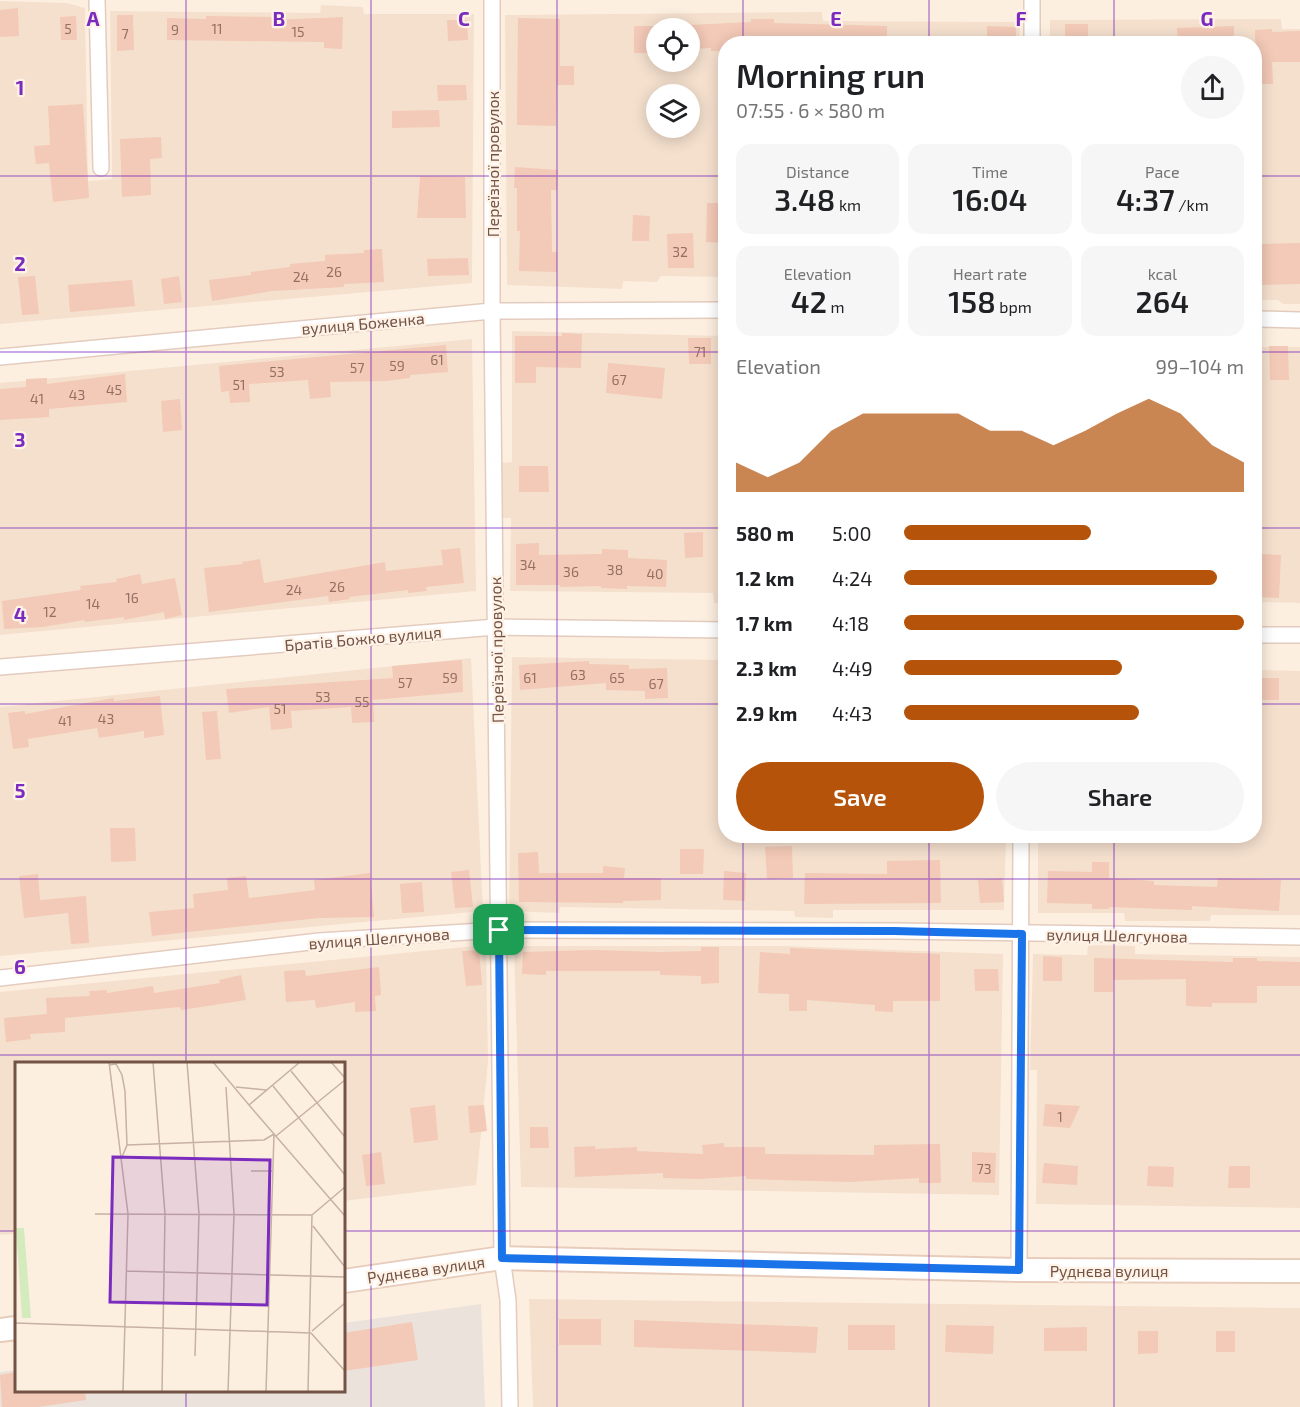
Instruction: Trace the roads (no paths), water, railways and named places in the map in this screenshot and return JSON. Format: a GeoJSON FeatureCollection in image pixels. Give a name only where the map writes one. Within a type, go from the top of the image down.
{"type":"FeatureCollection","features":[{"type":"Feature","properties":{"kind":"street"},"geometry":{"type":"LineString","coordinates":[[97,0],[101,168]]}},
{"type":"Feature","properties":{"kind":"street","name":"Переїзної провулок"},"geometry":{"type":"LineString","coordinates":[[492,0],[492,311],[502,1258],[508,1300],[510,1407]]}},
{"type":"Feature","properties":{"kind":"street"},"geometry":{"type":"LineString","coordinates":[[1032,0],[1032,36]]}},
{"type":"Feature","properties":{"kind":"street","name":"вулиця Боженка"},"geometry":{"type":"LineString","coordinates":[[0,357],[492,311],[718,310]]}},
{"type":"Feature","properties":{"kind":"street"},"geometry":{"type":"LineString","coordinates":[[1262,319],[1300,320]]}},
{"type":"Feature","properties":{"kind":"street","name":"Братів Божко вулиця"},"geometry":{"type":"LineString","coordinates":[[0,667],[496,627],[718,630]]}},
{"type":"Feature","properties":{"kind":"street"},"geometry":{"type":"LineString","coordinates":[[1262,635],[1300,635]]}},
{"type":"Feature","properties":{"kind":"street"},"geometry":{"type":"LineString","coordinates":[[1019,1270],[1021,843]]}},
{"type":"Feature","properties":{"kind":"street","name":"вулиця Шелгунова"},"geometry":{"type":"LineString","coordinates":[[0,978],[319,941],[499,930],[894,931],[1300,938]]}},
{"type":"Feature","properties":{"kind":"street","name":"Руднєва вулиця"},"geometry":{"type":"LineString","coordinates":[[345,1281],[502,1258],[1019,1270],[1300,1270]]}}]}
